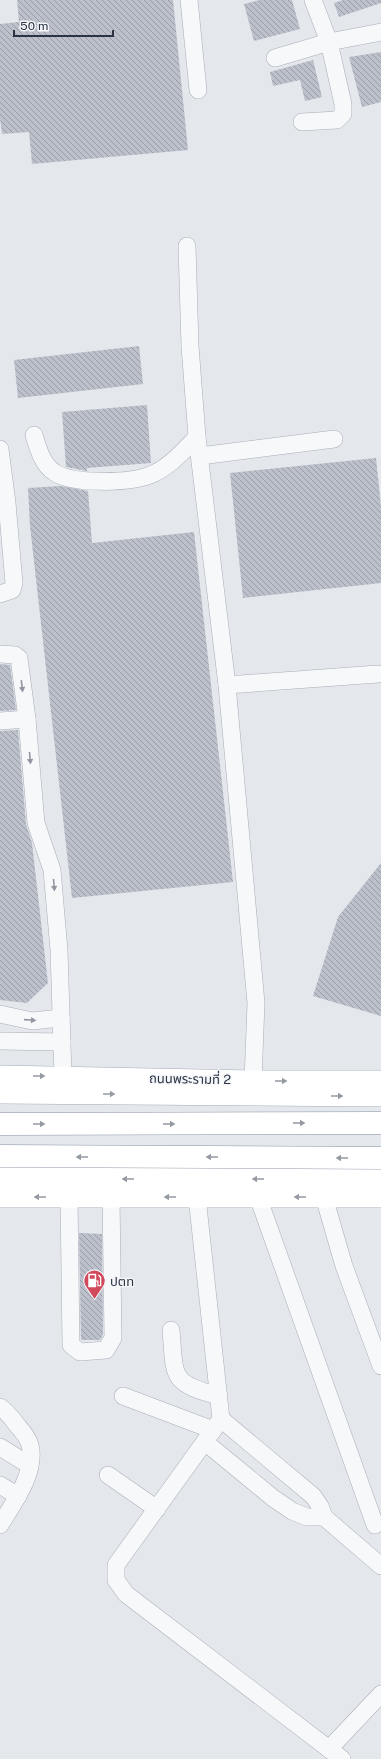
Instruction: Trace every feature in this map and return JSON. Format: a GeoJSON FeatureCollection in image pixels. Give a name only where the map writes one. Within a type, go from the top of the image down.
{"type":"FeatureCollection","features":[{"type":"Feature","properties":{"kind":"highway"},"geometry":{"type":"LineString","coordinates":[[0,1124],[381,1123]]}},
{"type":"Feature","properties":{"kind":"highway"},"geometry":{"type":"LineString","coordinates":[[0,1156],[381,1158]]}},
{"type":"Feature","properties":{"kind":"main road","name":"ถนนพระรามที่ 2"},"geometry":{"type":"LineString","coordinates":[[0,1076],[66,1085],[253,1081],[381,1081]]}},
{"type":"Feature","properties":{"kind":"main road"},"geometry":{"type":"LineString","coordinates":[[0,1093],[66,1085],[381,1096]]}},
{"type":"Feature","properties":{"kind":"main road"},"geometry":{"type":"LineString","coordinates":[[0,1178],[71,1188],[111,1197],[381,1197]]}},
{"type":"Feature","properties":{"kind":"main road"},"geometry":{"type":"LineString","coordinates":[[0,1197],[71,1188],[381,1180]]}},
{"type":"Feature","properties":{"kind":"street"},"geometry":{"type":"LineString","coordinates":[[189,0],[198,90]]}},
{"type":"Feature","properties":{"kind":"street"},"geometry":{"type":"LineString","coordinates":[[302,122],[337,120],[343,114],[343,104],[328,42],[313,0]]}},
{"type":"Feature","properties":{"kind":"street"},"geometry":{"type":"LineString","coordinates":[[275,58],[328,42],[381,32]]}},
{"type":"Feature","properties":{"kind":"street"},"geometry":{"type":"LineString","coordinates":[[187,246],[190,346],[198,437],[227,685],[256,1003],[253,1081]]}},
{"type":"Feature","properties":{"kind":"street"},"geometry":{"type":"LineString","coordinates":[[34,435],[39,454],[53,472],[66,478],[112,482],[150,476],[169,464],[198,437]]}},
{"type":"Feature","properties":{"kind":"street"},"geometry":{"type":"LineString","coordinates":[[200,456],[334,439]]}},
{"type":"Feature","properties":{"kind":"street"},"geometry":{"type":"LineString","coordinates":[[0,449],[4,504],[14,583],[12,590],[0,594]]}},
{"type":"Feature","properties":{"kind":"street"},"geometry":{"type":"LineString","coordinates":[[0,654],[15,655],[19,658],[27,719],[36,823],[52,870],[59,950],[62,1042],[66,1085]]}},
{"type":"Feature","properties":{"kind":"street"},"geometry":{"type":"LineString","coordinates":[[227,685],[378,674]]}},
{"type":"Feature","properties":{"kind":"street"},"geometry":{"type":"LineString","coordinates":[[0,721],[27,719]]}},
{"type":"Feature","properties":{"kind":"street"},"geometry":{"type":"LineString","coordinates":[[0,1014],[32,1021],[61,1018]]}},
{"type":"Feature","properties":{"kind":"street"},"geometry":{"type":"LineString","coordinates":[[0,1041],[62,1042]]}},
{"type":"Feature","properties":{"kind":"street"},"geometry":{"type":"LineString","coordinates":[[71,1188],[71,1345],[80,1352],[106,1350],[113,1338],[111,1197]]}},
{"type":"Feature","properties":{"kind":"street"},"geometry":{"type":"LineString","coordinates":[[198,1197],[219,1396],[213,1430],[116,1565],[116,1580],[126,1594],[342,1759]]}},
{"type":"Feature","properties":{"kind":"street"},"geometry":{"type":"LineString","coordinates":[[258,1197],[375,1525]]}},
{"type":"Feature","properties":{"kind":"street"},"geometry":{"type":"LineString","coordinates":[[324,1197],[344,1266],[381,1366]]}},
{"type":"Feature","properties":{"kind":"street"},"geometry":{"type":"LineString","coordinates":[[171,1330],[174,1367],[179,1380],[194,1389],[219,1396]]}},
{"type":"Feature","properties":{"kind":"street"},"geometry":{"type":"LineString","coordinates":[[123,1396],[213,1430],[313,1496],[320,1506],[324,1517],[381,1566]]}},
{"type":"Feature","properties":{"kind":"street"},"geometry":{"type":"LineString","coordinates":[[0,1407],[7,1412],[25,1434],[30,1446],[30,1465],[27,1476],[18,1496],[0,1525]]}},
{"type":"Feature","properties":{"kind":"street"},"geometry":{"type":"LineString","coordinates":[[213,1430],[273,1498],[292,1512],[307,1517],[324,1517]]}},
{"type":"Feature","properties":{"kind":"street"},"geometry":{"type":"LineString","coordinates":[[0,1447],[30,1465]]}},
{"type":"Feature","properties":{"kind":"street"},"geometry":{"type":"LineString","coordinates":[[108,1475],[156,1509]]}},
{"type":"Feature","properties":{"kind":"street"},"geometry":{"type":"LineString","coordinates":[[0,1486],[18,1496]]}},
{"type":"Feature","properties":{"kind":"street"},"geometry":{"type":"LineString","coordinates":[[328,1749],[381,1694]]}},
{"type":"Feature","properties":{"kind":"building"},"geometry":{"type":"Polygon","coordinates":[[[17,0],[173,0],[188,150],[32,164],[29,132],[2,134],[0,118],[0,24],[19,22],[17,0]]]}},
{"type":"Feature","properties":{"kind":"building"},"geometry":{"type":"Polygon","coordinates":[[[260,0],[292,0],[300,29],[254,41],[244,4],[260,0]]]}},
{"type":"Feature","properties":{"kind":"building"},"geometry":{"type":"Polygon","coordinates":[[[343,0],[381,0],[381,3],[339,17],[334,3],[343,0]]]}},
{"type":"Feature","properties":{"kind":"building"},"geometry":{"type":"Polygon","coordinates":[[[381,52],[381,102],[362,107],[349,57],[381,52]]]}},
{"type":"Feature","properties":{"kind":"building"},"geometry":{"type":"Polygon","coordinates":[[[313,60],[322,97],[305,101],[300,80],[273,86],[270,72],[313,60]]]}},
{"type":"Feature","properties":{"kind":"building"},"geometry":{"type":"Polygon","coordinates":[[[139,346],[143,384],[18,398],[14,360],[139,346]]]}},
{"type":"Feature","properties":{"kind":"building"},"geometry":{"type":"Polygon","coordinates":[[[147,405],[151,463],[87,468],[87,471],[66,467],[62,412],[147,405]]]}},
{"type":"Feature","properties":{"kind":"building"},"geometry":{"type":"Polygon","coordinates":[[[376,458],[381,507],[381,583],[243,598],[230,473],[376,458]]]}},
{"type":"Feature","properties":{"kind":"building"},"geometry":{"type":"Polygon","coordinates":[[[60,486],[88,491],[92,543],[194,532],[233,882],[72,898],[30,526],[28,488],[60,486]]]}},
{"type":"Feature","properties":{"kind":"building"},"geometry":{"type":"Polygon","coordinates":[[[0,664],[10,665],[16,710],[0,711],[0,664]]]}},
{"type":"Feature","properties":{"kind":"building"},"geometry":{"type":"Polygon","coordinates":[[[18,730],[26,824],[32,843],[48,983],[27,1003],[0,1000],[0,731],[18,730]]]}},
{"type":"Feature","properties":{"kind":"building"},"geometry":{"type":"Polygon","coordinates":[[[381,863],[381,1016],[313,996],[338,917],[381,863]]]}},
{"type":"Feature","properties":{"kind":"building"},"geometry":{"type":"Polygon","coordinates":[[[79,1233],[102,1234],[103,1335],[100,1340],[81,1340],[79,1233]]]}},
{"type":"Feature","properties":{"kind":"place","name":"ปตท"},"geometry":{"type":"Point","coordinates":[95,1300]}}]}
